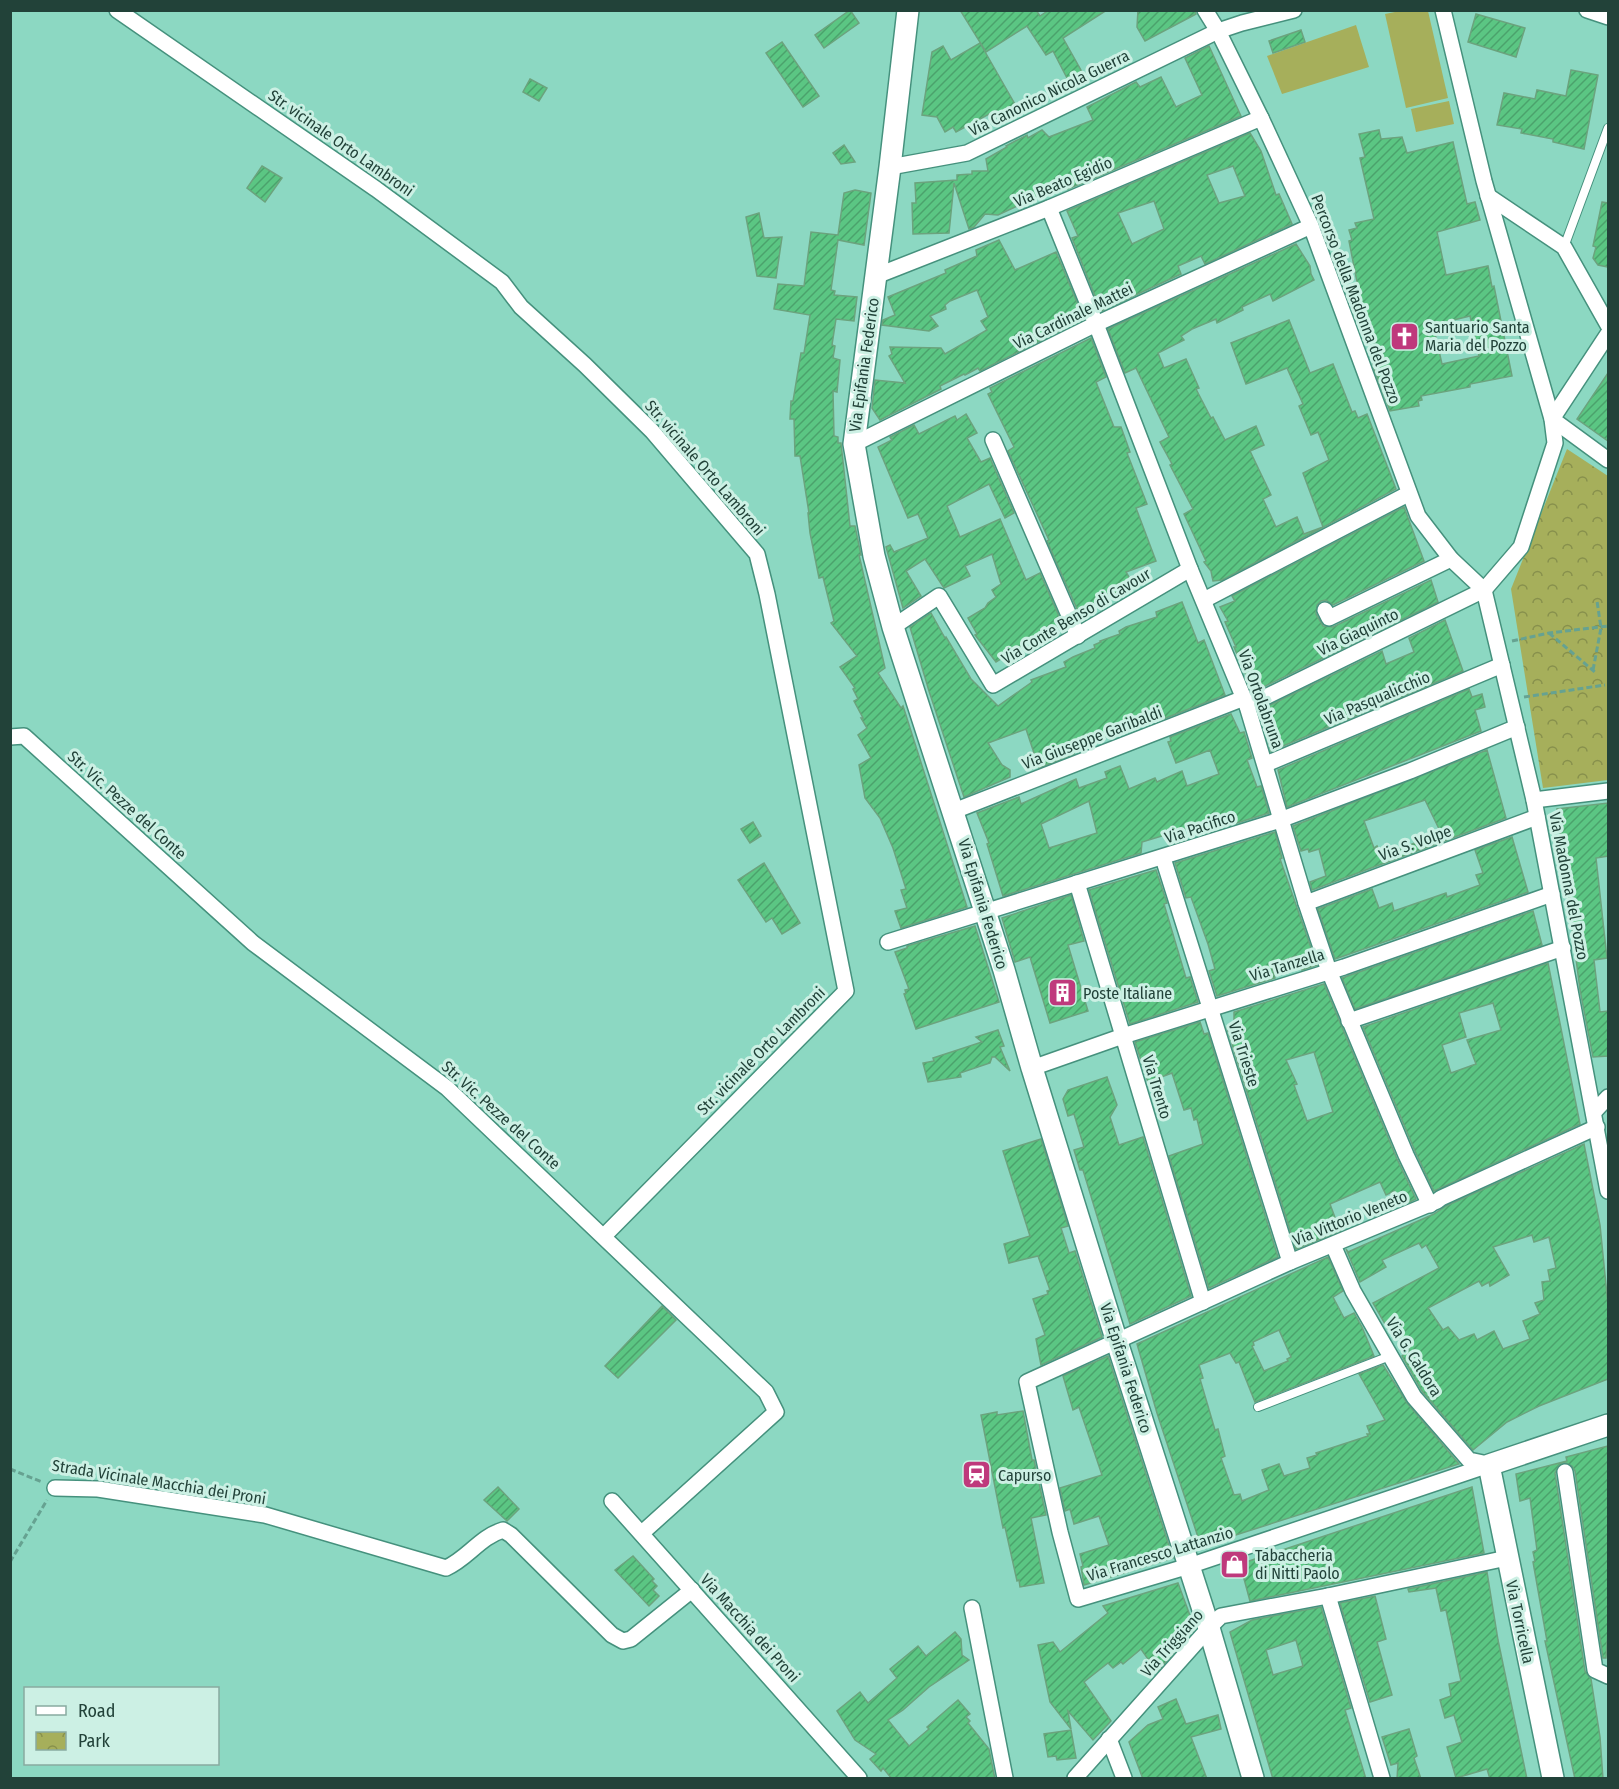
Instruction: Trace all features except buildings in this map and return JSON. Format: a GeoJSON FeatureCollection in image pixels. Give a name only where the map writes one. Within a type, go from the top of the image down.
{"type":"FeatureCollection","features":[{"type":"Feature","properties":{"kind":"main road","name":"Via Epifania Federico"},"geometry":{"type":"LineString","coordinates":[[908,10],[854,444],[874,556],[892,627],[986,911],[1117,1342],[1209,1628],[1253,1779]]}},
{"type":"Feature","properties":{"kind":"main road"},"geometry":{"type":"LineString","coordinates":[[1489,1464],[1608,1425]]}},
{"type":"Feature","properties":{"kind":"main road","name":"Via Torricella"},"geometry":{"type":"LineString","coordinates":[[1489,1464],[1553,1779]]}},
{"type":"Feature","properties":{"kind":"street","name":"Str. vicinale Orto Lambroni"},"geometry":{"type":"LineString","coordinates":[[117,10],[376,189],[502,282],[520,307],[585,365],[652,431],[757,554],[767,594],[846,991],[604,1236]]}},
{"type":"Feature","properties":{"kind":"street","name":"Percorso della Madonna del Pozzo"},"geometry":{"type":"LineString","coordinates":[[1205,10],[1218,31],[1261,118],[1311,226],[1418,516],[1451,559],[1484,591]]}},
{"type":"Feature","properties":{"kind":"street","name":"Via Canonico Nicola Guerra"},"geometry":{"type":"LineString","coordinates":[[890,168],[967,153],[1218,31],[1294,10]]}},
{"type":"Feature","properties":{"kind":"street"},"geometry":{"type":"LineString","coordinates":[[1443,10],[1488,196],[1552,419],[1554,443],[1521,547],[1484,591]]}},
{"type":"Feature","properties":{"kind":"street"},"geometry":{"type":"LineString","coordinates":[[1587,10],[1608,17]]}},
{"type":"Feature","properties":{"kind":"street","name":"Via Beato Egidio"},"geometry":{"type":"LineString","coordinates":[[876,276],[1049,208],[1261,118]]}},
{"type":"Feature","properties":{"kind":"street"},"geometry":{"type":"LineString","coordinates":[[1488,196],[1564,247],[1608,325]]}},
{"type":"Feature","properties":{"kind":"street","name":"Via Ortolabruna"},"geometry":{"type":"LineString","coordinates":[[1049,208],[1190,569],[1245,702],[1329,971],[1406,1155],[1430,1205]]}},
{"type":"Feature","properties":{"kind":"street","name":"Via Cardinale Mattei"},"geometry":{"type":"LineString","coordinates":[[854,444],[1096,324],[1311,226]]}},
{"type":"Feature","properties":{"kind":"street"},"geometry":{"type":"LineString","coordinates":[[1552,419],[1608,334]]}},
{"type":"Feature","properties":{"kind":"street"},"geometry":{"type":"LineString","coordinates":[[1552,419],[1608,460]]}},
{"type":"Feature","properties":{"kind":"street"},"geometry":{"type":"LineString","coordinates":[[993,440],[1078,636]]}},
{"type":"Feature","properties":{"kind":"street"},"geometry":{"type":"LineString","coordinates":[[1204,600],[1408,494]]}},
{"type":"Feature","properties":{"kind":"street"},"geometry":{"type":"LineString","coordinates":[[1325,610],[1329,618],[1451,559]]}},
{"type":"Feature","properties":{"kind":"street","name":"Via Conte Benso di Cavour"},"geometry":{"type":"LineString","coordinates":[[892,627],[939,596],[993,686],[1190,569]]}},
{"type":"Feature","properties":{"kind":"street","name":"Via Madonna del Pozzo"},"geometry":{"type":"LineString","coordinates":[[1484,591],[1534,800],[1608,1191]]}},
{"type":"Feature","properties":{"kind":"street","name":"Via Giaquinto"},"geometry":{"type":"LineString","coordinates":[[1245,702],[1484,591]]}},
{"type":"Feature","properties":{"kind":"street","name":"Via Pasqualicchio"},"geometry":{"type":"LineString","coordinates":[[1266,764],[1502,665]]}},
{"type":"Feature","properties":{"kind":"street","name":"Via Giuseppe Garibaldi"},"geometry":{"type":"LineString","coordinates":[[954,811],[1245,702]]}},
{"type":"Feature","properties":{"kind":"street","name":"Via Pacifico"},"geometry":{"type":"LineString","coordinates":[[888,942],[1280,820],[1517,728]]}},
{"type":"Feature","properties":{"kind":"street","name":"Str. Vic. Pezze del Conte"},"geometry":{"type":"LineString","coordinates":[[10,737],[24,736],[253,943],[447,1088],[766,1392],[776,1412],[642,1533]]}},
{"type":"Feature","properties":{"kind":"street"},"geometry":{"type":"LineString","coordinates":[[1534,800],[1608,791]]}},
{"type":"Feature","properties":{"kind":"street","name":"Via S. Volpe"},"geometry":{"type":"LineString","coordinates":[[1306,903],[1537,817]]}},
{"type":"Feature","properties":{"kind":"street","name":"Via Trieste"},"geometry":{"type":"LineString","coordinates":[[1163,858],[1290,1262]]}},
{"type":"Feature","properties":{"kind":"street","name":"Via Trento"},"geometry":{"type":"LineString","coordinates":[[1077,883],[1203,1302]]}},
{"type":"Feature","properties":{"kind":"street","name":"Via Tanzella"},"geometry":{"type":"LineString","coordinates":[[1032,1068],[1123,1036],[1329,971],[1552,894]]}},
{"type":"Feature","properties":{"kind":"street"},"geometry":{"type":"LineString","coordinates":[[1349,1021],[1563,948]]}},
{"type":"Feature","properties":{"kind":"street"},"geometry":{"type":"LineString","coordinates":[[1594,1111],[1608,1097]]}},
{"type":"Feature","properties":{"kind":"street","name":"Via Vittorio Veneto"},"geometry":{"type":"LineString","coordinates":[[1117,1342],[1290,1262],[1430,1205],[1597,1127]]}},
{"type":"Feature","properties":{"kind":"street","name":"Via G. Caldora"},"geometry":{"type":"LineString","coordinates":[[1333,1245],[1353,1291],[1414,1397],[1469,1460],[1489,1464]]}},
{"type":"Feature","properties":{"kind":"street","name":"Via Francesco Lattanzio"},"geometry":{"type":"LineString","coordinates":[[1117,1342],[1027,1382],[1060,1532],[1078,1599],[1189,1566],[1489,1464]]}},
{"type":"Feature","properties":{"kind":"street"},"geometry":{"type":"LineString","coordinates":[[1565,1472],[1595,1670],[1608,1676]]}},
{"type":"Feature","properties":{"kind":"street","name":"Strada Vicinale Macchia dei Proni"},"geometry":{"type":"LineString","coordinates":[[55,1488],[98,1489],[265,1515],[446,1568],[454,1565],[492,1533],[503,1530],[511,1535],[612,1635],[623,1641],[631,1639],[692,1590]]}},
{"type":"Feature","properties":{"kind":"street","name":"Via Macchia dei Proni"},"geometry":{"type":"LineString","coordinates":[[612,1501],[859,1779]]}},
{"type":"Feature","properties":{"kind":"street","name":"Via Triggiano"},"geometry":{"type":"LineString","coordinates":[[1075,1779],[1221,1616],[1507,1558]]}},
{"type":"Feature","properties":{"kind":"street"},"geometry":{"type":"LineString","coordinates":[[1328,1596],[1382,1779]]}},
{"type":"Feature","properties":{"kind":"street"},"geometry":{"type":"LineString","coordinates":[[972,1608],[1005,1779]]}},
{"type":"Feature","properties":{"kind":"street"},"geometry":{"type":"LineString","coordinates":[[1109,1739],[1124,1779]]}},
{"type":"Feature","properties":{"kind":"lane"},"geometry":{"type":"LineString","coordinates":[[1564,247],[1608,128]]}},
{"type":"Feature","properties":{"kind":"lane"},"geometry":{"type":"LineString","coordinates":[[1258,1407],[1390,1356]]}},
{"type":"Feature","properties":{"kind":"path"},"geometry":{"type":"LineString","coordinates":[[1549,633],[1594,671],[1601,628],[1597,601]]}},
{"type":"Feature","properties":{"kind":"path"},"geometry":{"type":"LineString","coordinates":[[1497,644],[1549,633],[1608,626]]}},
{"type":"Feature","properties":{"kind":"path"},"geometry":{"type":"LineString","coordinates":[[1510,699],[1605,685]]}},
{"type":"Feature","properties":{"kind":"path","name":"Strada Vicinale Macchia dei Proni"},"geometry":{"type":"LineString","coordinates":[[10,1469],[55,1488]]}},
{"type":"Feature","properties":{"kind":"path"},"geometry":{"type":"LineString","coordinates":[[10,1562],[55,1488]]}},
{"type":"Feature","properties":{"kind":"green space"},"geometry":{"type":"Polygon","coordinates":[[[1400,11],[1428,11],[1448,98],[1406,108],[1385,14],[1400,11]]]}},
{"type":"Feature","properties":{"kind":"green space"},"geometry":{"type":"Polygon","coordinates":[[[1356,25],[1369,67],[1282,94],[1267,56],[1356,25]]]}},
{"type":"Feature","properties":{"kind":"green space"},"geometry":{"type":"Polygon","coordinates":[[[1449,101],[1454,124],[1416,132],[1411,109],[1449,101]]]}},
{"type":"Feature","properties":{"kind":"green space"},"geometry":{"type":"Polygon","coordinates":[[[1567,449],[1608,476],[1608,780],[1543,788],[1511,589],[1567,449]]]}},
{"type":"Feature","properties":{"kind":"place","name":"Santuario Santa Maria del Pozzo"},"geometry":{"type":"Point","coordinates":[1404,336]}},
{"type":"Feature","properties":{"kind":"place","name":"Poste Italiane"},"geometry":{"type":"Point","coordinates":[1062,993]}},
{"type":"Feature","properties":{"kind":"place","name":"Capurso"},"geometry":{"type":"Point","coordinates":[977,1475]}},
{"type":"Feature","properties":{"kind":"place","name":"Tabaccheria di Nitti Paolo"},"geometry":{"type":"Point","coordinates":[1234,1564]}}]}
